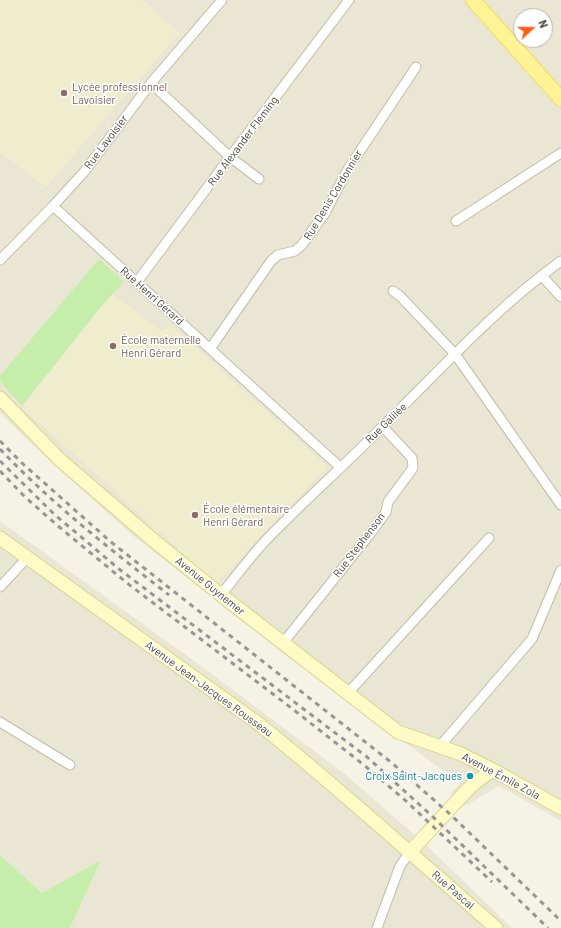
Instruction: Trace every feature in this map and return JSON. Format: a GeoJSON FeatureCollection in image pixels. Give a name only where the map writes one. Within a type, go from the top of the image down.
{"type":"FeatureCollection","features":[{"type":"Feature","properties":{"kind":"main road"},"geometry":{"type":"LineString","coordinates":[[473,0],[561,99]]}},
{"type":"Feature","properties":{"kind":"main road","name":"Avenue Guynemer"},"geometry":{"type":"LineString","coordinates":[[0,398],[60,460],[152,539],[221,595],[398,732],[440,746]]}},
{"type":"Feature","properties":{"kind":"main road","name":"Avenue Jean-Jacques Rousseau"},"geometry":{"type":"LineString","coordinates":[[0,538],[259,724],[300,756],[410,852]]}},
{"type":"Feature","properties":{"kind":"main road","name":"Avenue Émile Zola"},"geometry":{"type":"LineString","coordinates":[[440,746],[461,754],[493,770],[561,808]]}},
{"type":"Feature","properties":{"kind":"main road"},"geometry":{"type":"LineString","coordinates":[[410,852],[468,788],[493,770]]}},
{"type":"Feature","properties":{"kind":"main road","name":"Rue Pascal"},"geometry":{"type":"LineString","coordinates":[[410,852],[496,928]]}},
{"type":"Feature","properties":{"kind":"street","name":"Rue Lavoisier"},"geometry":{"type":"LineString","coordinates":[[0,260],[84,172],[151,83],[222,0]]}},
{"type":"Feature","properties":{"kind":"street","name":"Rue Alexander Fleming"},"geometry":{"type":"LineString","coordinates":[[137,282],[230,156],[349,0]]}},
{"type":"Feature","properties":{"kind":"street","name":"Rue Denis Cordonnier"},"geometry":{"type":"LineString","coordinates":[[210,349],[271,261],[278,256],[295,251],[302,245],[325,213],[348,169],[416,67]]}},
{"type":"Feature","properties":{"kind":"street"},"geometry":{"type":"LineString","coordinates":[[151,83],[230,156],[259,179]]}},
{"type":"Feature","properties":{"kind":"street"},"geometry":{"type":"LineString","coordinates":[[456,220],[561,153]]}},
{"type":"Feature","properties":{"kind":"street","name":"Rue Henri Gérard"},"geometry":{"type":"LineString","coordinates":[[53,206],[340,467]]}},
{"type":"Feature","properties":{"kind":"street","name":"Rue Galilée"},"geometry":{"type":"LineString","coordinates":[[221,595],[267,540],[455,354],[514,298],[561,261]]}},
{"type":"Feature","properties":{"kind":"street"},"geometry":{"type":"LineString","coordinates":[[542,276],[561,297]]}},
{"type":"Feature","properties":{"kind":"street"},"geometry":{"type":"LineString","coordinates":[[393,291],[400,296],[455,354],[561,505]]}},
{"type":"Feature","properties":{"kind":"street","name":"Rue Stephenson"},"geometry":{"type":"LineString","coordinates":[[283,643],[370,534],[386,512],[388,502],[413,468],[412,458],[382,427]]}},
{"type":"Feature","properties":{"kind":"street"},"geometry":{"type":"LineString","coordinates":[[348,693],[489,538]]}},
{"type":"Feature","properties":{"kind":"street"},"geometry":{"type":"LineString","coordinates":[[0,587],[28,558]]}},
{"type":"Feature","properties":{"kind":"street"},"geometry":{"type":"LineString","coordinates":[[440,746],[532,639],[561,570]]}},
{"type":"Feature","properties":{"kind":"street"},"geometry":{"type":"LineString","coordinates":[[0,722],[70,765]]}},
{"type":"Feature","properties":{"kind":"street"},"geometry":{"type":"LineString","coordinates":[[377,928],[400,866],[410,852]]}},
{"type":"Feature","properties":{"kind":"shaded area"},"geometry":{"type":"Polygon","coordinates":[[[0,0],[561,0],[561,821],[499,786],[465,806],[451,793],[460,783],[288,657],[131,534],[24,437],[0,413],[0,0]]]}},
{"type":"Feature","properties":{"kind":"shaded area","name":"Lycée professionnel Lavoisier"},"geometry":{"type":"Polygon","coordinates":[[[0,0],[142,0],[180,33],[46,187],[0,153],[0,0]]]}},
{"type":"Feature","properties":{"kind":"shaded area"},"geometry":{"type":"Polygon","coordinates":[[[113,294],[162,331],[170,325],[175,329],[325,464],[326,469],[267,529],[218,583],[178,552],[177,547],[160,532],[154,532],[145,525],[148,521],[22,406],[103,304],[113,294]]]}},
{"type":"Feature","properties":{"kind":"shaded area"},"geometry":{"type":"Polygon","coordinates":[[[0,521],[208,671],[346,775],[425,844],[512,928],[70,928],[101,860],[42,893],[0,855],[0,521]]]}},
{"type":"Feature","properties":{"kind":"green space"},"geometry":{"type":"Polygon","coordinates":[[[99,259],[124,282],[103,304],[22,406],[0,381],[0,376],[99,259]]]}},
{"type":"Feature","properties":{"kind":"green space"},"geometry":{"type":"Polygon","coordinates":[[[0,855],[42,893],[101,860],[70,928],[0,928],[0,855]]]}},
{"type":"Feature","properties":{"kind":"railway"},"geometry":{"type":"LineString","coordinates":[[0,441],[23,464],[111,542],[392,763],[452,816],[561,921]]}},
{"type":"Feature","properties":{"kind":"railway"},"geometry":{"type":"LineString","coordinates":[[0,449],[61,507],[103,543],[169,595]]}},
{"type":"Feature","properties":{"kind":"railway"},"geometry":{"type":"LineString","coordinates":[[0,461],[54,514],[119,569],[367,757],[432,816],[548,928]]}},
{"type":"Feature","properties":{"kind":"railway"},"geometry":{"type":"LineString","coordinates":[[0,471],[25,497],[127,583],[364,765],[406,801],[492,882]]}},
{"type":"Feature","properties":{"kind":"place","name":"Lycée professionnel Lavoisier"},"geometry":{"type":"Point","coordinates":[64,93]}},
{"type":"Feature","properties":{"kind":"place","name":"École maternelle Henri Gérard"},"geometry":{"type":"Point","coordinates":[113,346]}},
{"type":"Feature","properties":{"kind":"place","name":"École élémentaire Henri Gérard"},"geometry":{"type":"Point","coordinates":[195,515]}},
{"type":"Feature","properties":{"kind":"place","name":"Croix Saint-Jacques"},"geometry":{"type":"Point","coordinates":[470,776]}}]}
